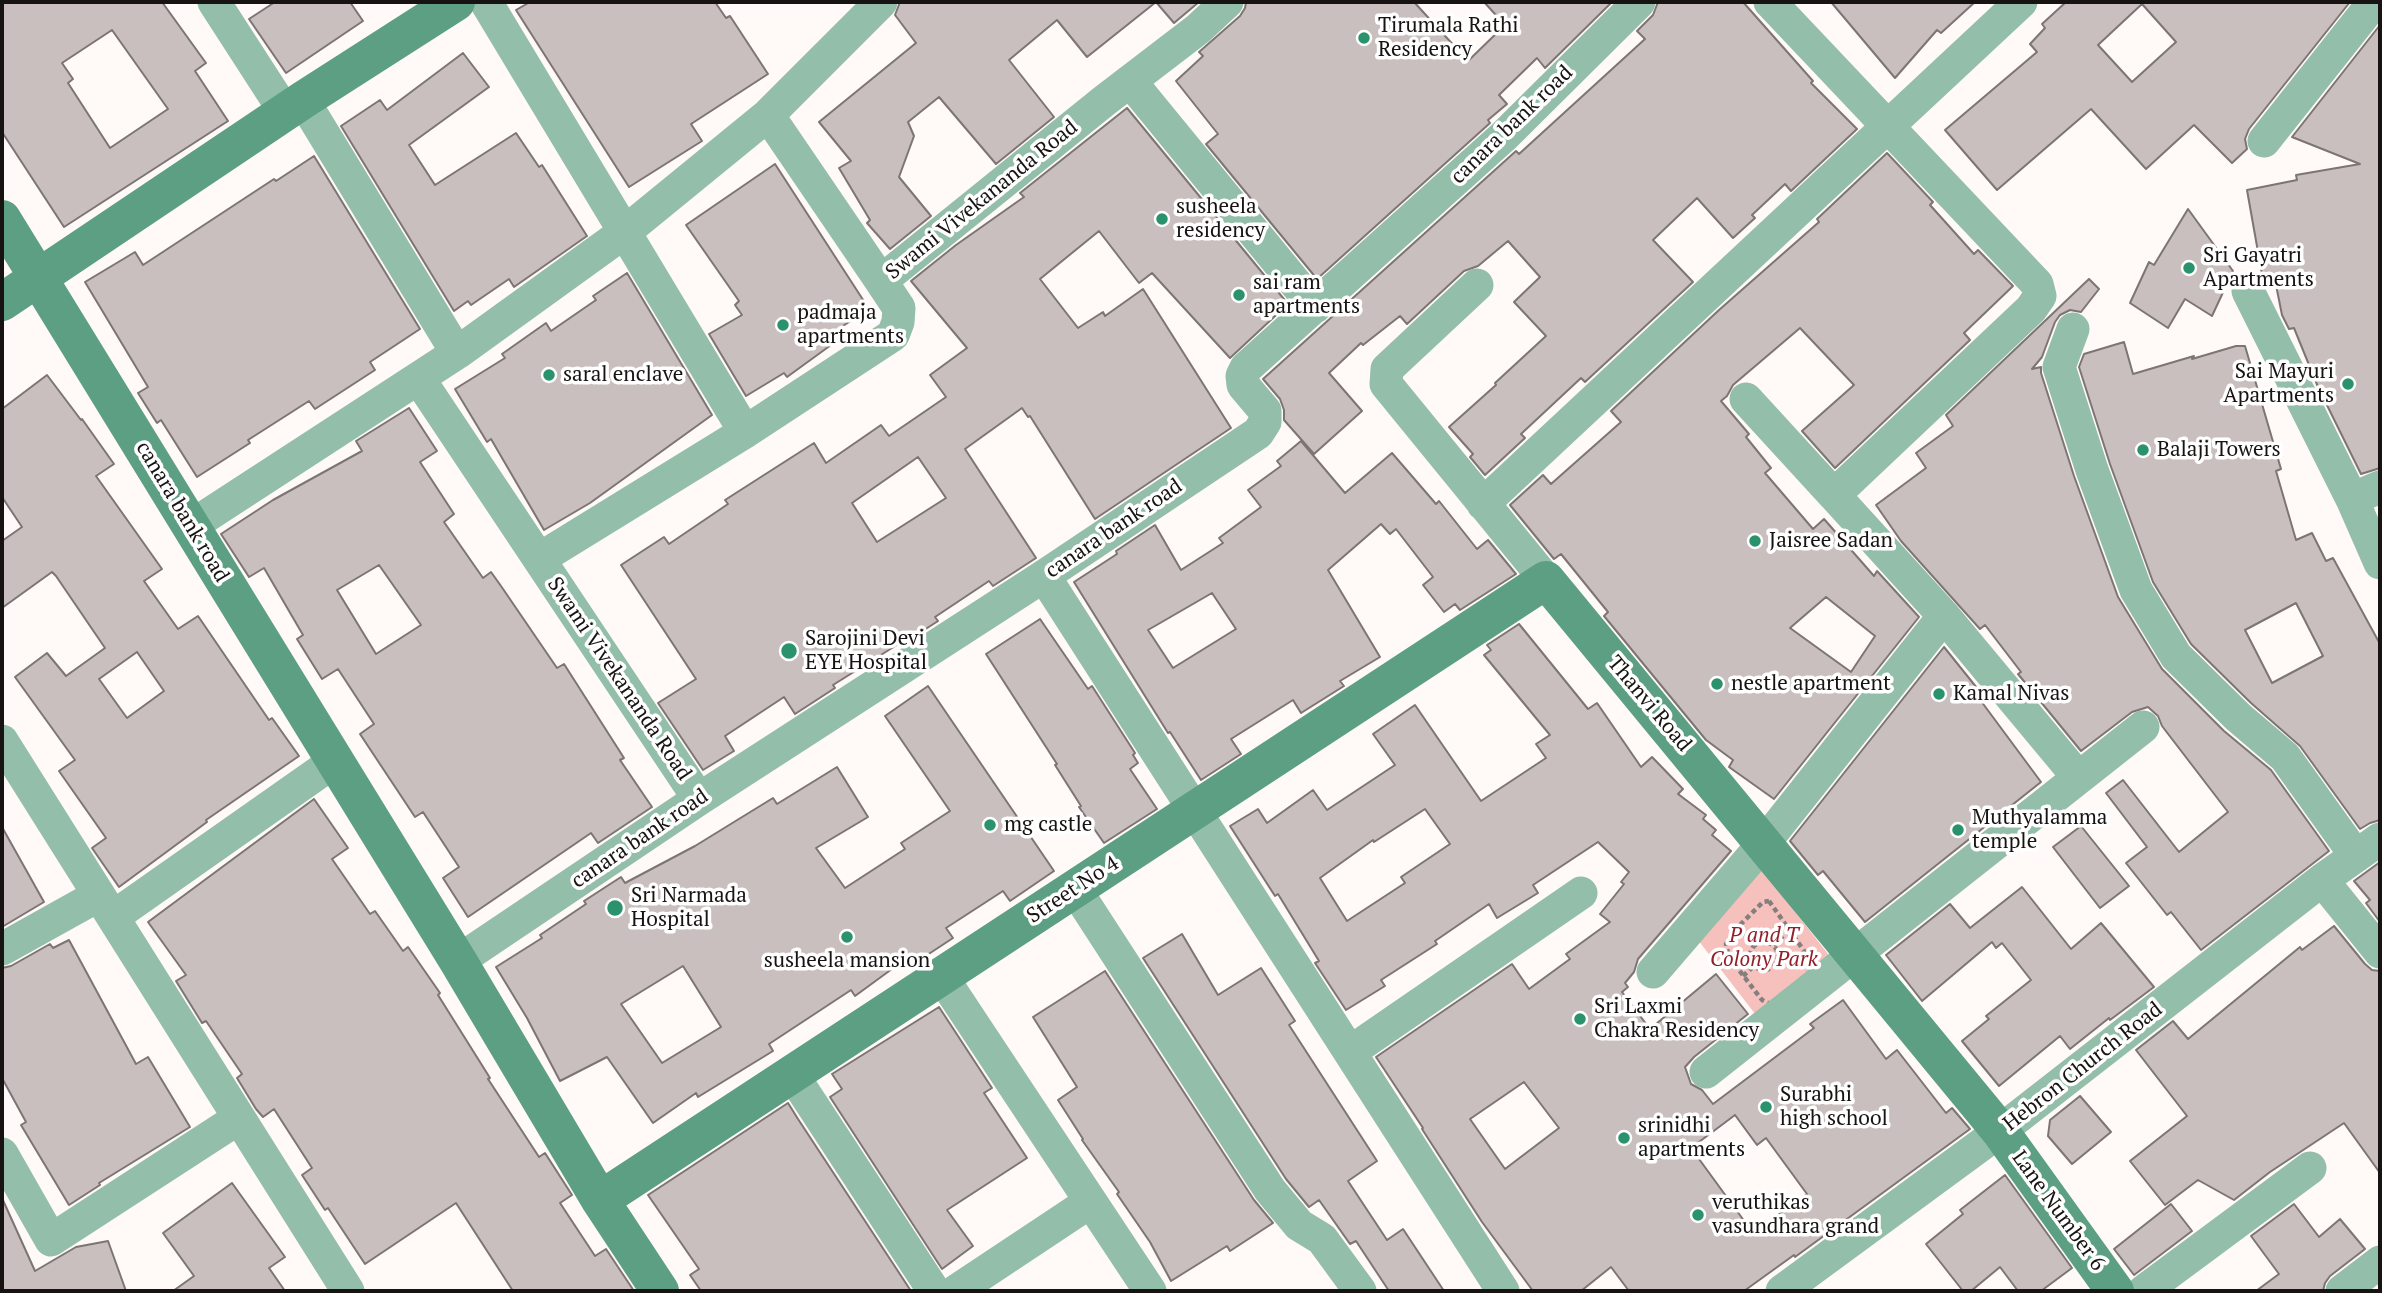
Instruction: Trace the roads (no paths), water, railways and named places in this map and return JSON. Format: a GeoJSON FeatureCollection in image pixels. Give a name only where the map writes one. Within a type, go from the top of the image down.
{"type":"FeatureCollection","features":[{"type":"Feature","properties":{"kind":"street"},"geometry":{"type":"LineString","coordinates":[[214,2],[294,106],[457,353]]}},
{"type":"Feature","properties":{"kind":"street"},"geometry":{"type":"LineString","coordinates":[[2,302],[294,106],[456,2]]}},
{"type":"Feature","properties":{"kind":"street"},"geometry":{"type":"LineString","coordinates":[[486,2],[745,432]]}},
{"type":"Feature","properties":{"kind":"street"},"geometry":{"type":"LineString","coordinates":[[191,526],[419,379],[626,232],[768,115],[881,2]]}},
{"type":"Feature","properties":{"kind":"street","name":"Swami Vivekananda Road"},"geometry":{"type":"LineString","coordinates":[[539,559],[745,432],[893,335],[899,308],[881,281],[1198,29],[1227,2]]}},
{"type":"Feature","properties":{"kind":"street","name":"canara bank road"},"geometry":{"type":"LineString","coordinates":[[458,961],[699,799],[1044,576],[1258,433],[1265,422],[1265,411],[1242,384],[1246,368],[1504,135],[1639,2]]}},
{"type":"Feature","properties":{"kind":"street"},"geometry":{"type":"LineString","coordinates":[[1770,2],[2037,284],[2040,296],[2031,309],[1834,495]]}},
{"type":"Feature","properties":{"kind":"street"},"geometry":{"type":"LineString","coordinates":[[1483,504],[2021,2]]}},
{"type":"Feature","properties":{"kind":"street"},"geometry":{"type":"LineString","coordinates":[[2264,141],[2374,2]]}},
{"type":"Feature","properties":{"kind":"street"},"geometry":{"type":"LineString","coordinates":[[1130,81],[1315,307]]}},
{"type":"Feature","properties":{"kind":"street"},"geometry":{"type":"LineString","coordinates":[[768,115],[881,281]]}},
{"type":"Feature","properties":{"kind":"street","name":"canara bank road"},"geometry":{"type":"LineString","coordinates":[[2,219],[458,961],[600,1200],[660,1291]]}},
{"type":"Feature","properties":{"kind":"street","name":"Thanvi Road"},"geometry":{"type":"LineString","coordinates":[[1477,285],[1387,369],[1386,384],[2000,1131]]}},
{"type":"Feature","properties":{"kind":"street"},"geometry":{"type":"LineString","coordinates":[[2248,291],[2366,493],[2380,563]]}},
{"type":"Feature","properties":{"kind":"street"},"geometry":{"type":"LineString","coordinates":[[2073,329],[2059,367],[2092,470],[2136,590],[2176,656],[2238,717],[2285,757],[2368,848]]}},
{"type":"Feature","properties":{"kind":"street","name":"Swami Vivekananda Road"},"geometry":{"type":"LineString","coordinates":[[419,379],[699,799]]}},
{"type":"Feature","properties":{"kind":"street"},"geometry":{"type":"LineString","coordinates":[[1746,400],[1944,616],[2078,777]]}},
{"type":"Feature","properties":{"kind":"street"},"geometry":{"type":"LineString","coordinates":[[1044,576],[1503,1291]]}},
{"type":"Feature","properties":{"kind":"street","name":"Street No 4"},"geometry":{"type":"LineString","coordinates":[[600,1200],[1546,580]]}},
{"type":"Feature","properties":{"kind":"street"},"geometry":{"type":"LineString","coordinates":[[1653,972],[1764,843],[1944,616]]}},
{"type":"Feature","properties":{"kind":"street"},"geometry":{"type":"LineString","coordinates":[[1706,1072],[2143,727]]}},
{"type":"Feature","properties":{"kind":"street"},"geometry":{"type":"LineString","coordinates":[[5,751],[106,906],[348,1291]]}},
{"type":"Feature","properties":{"kind":"street"},"geometry":{"type":"LineString","coordinates":[[2,949],[106,906],[335,761]]}},
{"type":"Feature","properties":{"kind":"street","name":"Hebron Church Road"},"geometry":{"type":"LineString","coordinates":[[1792,1288],[2000,1131],[2322,880],[2368,848]]}},
{"type":"Feature","properties":{"kind":"street"},"geometry":{"type":"LineString","coordinates":[[2322,880],[2380,952]]}},
{"type":"Feature","properties":{"kind":"street"},"geometry":{"type":"LineString","coordinates":[[1075,889],[1270,1190],[1299,1225],[1322,1239],[1360,1291]]}},
{"type":"Feature","properties":{"kind":"street"},"geometry":{"type":"LineString","coordinates":[[1350,1052],[1581,893]]}},
{"type":"Feature","properties":{"kind":"street"},"geometry":{"type":"LineString","coordinates":[[942,977],[1150,1291]]}},
{"type":"Feature","properties":{"kind":"street"},"geometry":{"type":"LineString","coordinates":[[792,1074],[934,1291]]}},
{"type":"Feature","properties":{"kind":"street"},"geometry":{"type":"LineString","coordinates":[[2,1154],[51,1240],[239,1118]]}},
{"type":"Feature","properties":{"kind":"street","name":"Lane Number 6"},"geometry":{"type":"LineString","coordinates":[[2000,1131],[2115,1291]]}},
{"type":"Feature","properties":{"kind":"street"},"geometry":{"type":"LineString","coordinates":[[2144,1291],[2310,1168]]}},
{"type":"Feature","properties":{"kind":"street"},"geometry":{"type":"LineString","coordinates":[[956,1291],[1090,1202]]}},
{"type":"Feature","properties":{"kind":"street"},"geometry":{"type":"LineString","coordinates":[[2342,1291],[2380,1262]]}},
{"type":"Feature","properties":{"kind":"place","name":"Tirumala Rathi Residency"},"geometry":{"type":"Point","coordinates":[1364,38]}},
{"type":"Feature","properties":{"kind":"place","name":"susheela residency"},"geometry":{"type":"Point","coordinates":[1162,219]}},
{"type":"Feature","properties":{"kind":"place","name":"Sri Gayatri Apartments"},"geometry":{"type":"Point","coordinates":[2189,268]}},
{"type":"Feature","properties":{"kind":"place","name":"sai ram apartments"},"geometry":{"type":"Point","coordinates":[1239,295]}},
{"type":"Feature","properties":{"kind":"place","name":"padmaja apartments"},"geometry":{"type":"Point","coordinates":[783,325]}},
{"type":"Feature","properties":{"kind":"place","name":"saral enclave"},"geometry":{"type":"Point","coordinates":[549,375]}},
{"type":"Feature","properties":{"kind":"place","name":"Sai Mayuri Apartments"},"geometry":{"type":"Point","coordinates":[2348,384]}},
{"type":"Feature","properties":{"kind":"place","name":"Balaji Towers"},"geometry":{"type":"Point","coordinates":[2143,450]}},
{"type":"Feature","properties":{"kind":"place","name":"Jaisree Sadan"},"geometry":{"type":"Point","coordinates":[1755,541]}},
{"type":"Feature","properties":{"kind":"place","name":"Sarojini Devi EYE Hospital"},"geometry":{"type":"Point","coordinates":[789,651]}},
{"type":"Feature","properties":{"kind":"place","name":"nestle apartment"},"geometry":{"type":"Point","coordinates":[1717,684]}},
{"type":"Feature","properties":{"kind":"place","name":"Kamal Nivas"},"geometry":{"type":"Point","coordinates":[1939,694]}},
{"type":"Feature","properties":{"kind":"place","name":"mg castle"},"geometry":{"type":"Point","coordinates":[990,825]}},
{"type":"Feature","properties":{"kind":"place","name":"Muthyalamma temple"},"geometry":{"type":"Point","coordinates":[1958,830]}},
{"type":"Feature","properties":{"kind":"place","name":"Sri Narmada Hospital"},"geometry":{"type":"Point","coordinates":[615,908]}},
{"type":"Feature","properties":{"kind":"place","name":"susheela mansion"},"geometry":{"type":"Point","coordinates":[847,937]}},
{"type":"Feature","properties":{"kind":"place","name":"Sri Laxmi Chakra Residency"},"geometry":{"type":"Point","coordinates":[1580,1019]}},
{"type":"Feature","properties":{"kind":"place","name":"Surabhi high school"},"geometry":{"type":"Point","coordinates":[1766,1107]}},
{"type":"Feature","properties":{"kind":"place","name":"srinidhi apartments"},"geometry":{"type":"Point","coordinates":[1624,1138]}},
{"type":"Feature","properties":{"kind":"place","name":"veruthikas vasundhara grand"},"geometry":{"type":"Point","coordinates":[1698,1215]}},
{"type":"Feature","properties":{"kind":"park label","name":"P and T Colony Park"},"geometry":{"type":"Point","coordinates":[1764,948]}}]}
